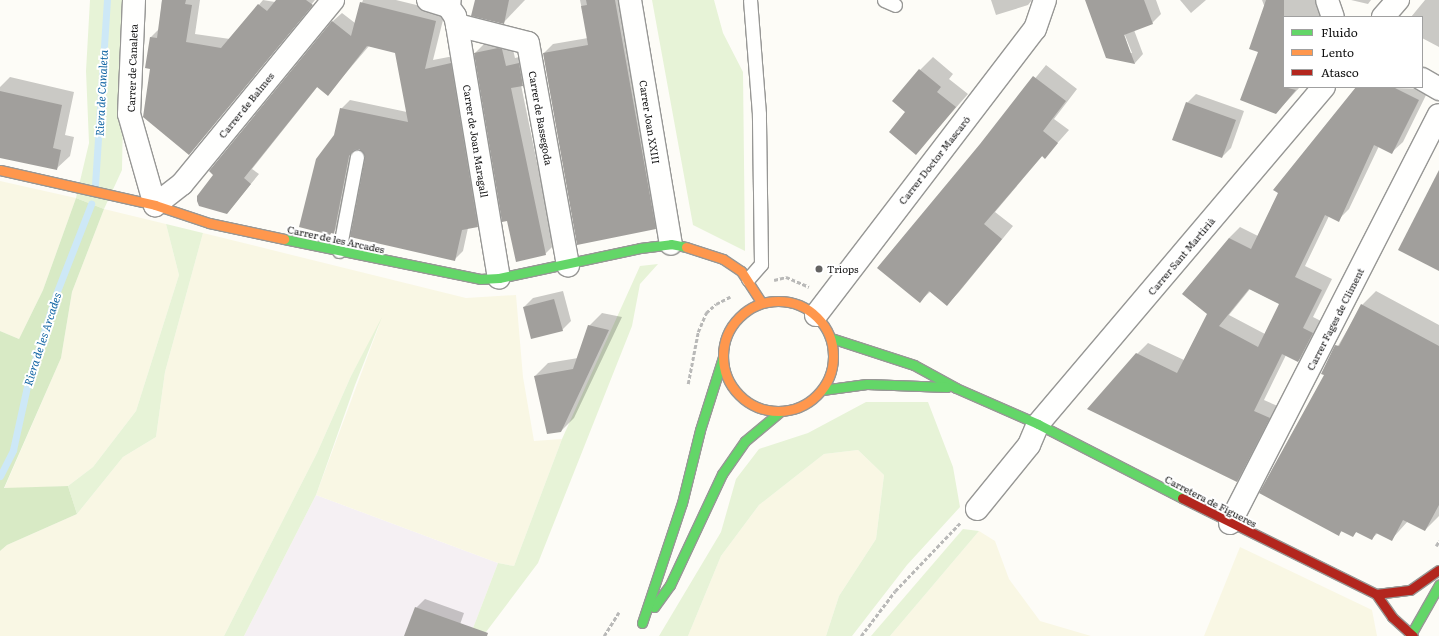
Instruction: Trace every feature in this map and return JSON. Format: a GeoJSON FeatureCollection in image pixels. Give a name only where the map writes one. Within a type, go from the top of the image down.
{"type":"FeatureCollection","features":[{"type":"Feature","properties":{"kind":"main road","name":"Carrer de les Arcades"},"geometry":{"type":"LineString","coordinates":[[0,170],[155,205],[208,223],[456,276],[499,278],[568,265],[640,248],[671,244],[701,250],[723,259],[748,279]]}},
{"type":"Feature","properties":{"kind":"main road"},"geometry":{"type":"LineString","coordinates":[[748,279],[762,303]]}},
{"type":"Feature","properties":{"kind":"main road"},"geometry":{"type":"LineString","coordinates":[[781,411],[745,441],[732,458],[722,474],[670,585],[640,627],[682,503],[700,430],[723,357],[724,345],[733,323],[742,314],[762,303],[785,301],[807,308],[816,315],[831,338],[833,365],[822,390]]}},
{"type":"Feature","properties":{"kind":"main road"},"geometry":{"type":"LineString","coordinates":[[831,338],[914,365],[956,388]]}},
{"type":"Feature","properties":{"kind":"main road"},"geometry":{"type":"LineString","coordinates":[[723,357],[728,378],[740,396],[759,407],[781,411],[799,407],[822,390],[867,384],[916,384],[956,388]]}},
{"type":"Feature","properties":{"kind":"main road","name":"Carretera de Figueres"},"geometry":{"type":"LineString","coordinates":[[956,388],[1038,424],[1230,523],[1376,594]]}},
{"type":"Feature","properties":{"kind":"main road"},"geometry":{"type":"LineString","coordinates":[[1410,590],[1439,570]]}},
{"type":"Feature","properties":{"kind":"main road"},"geometry":{"type":"LineString","coordinates":[[1436,596],[1410,590],[1376,594],[1392,616],[1411,635],[1436,596],[1439,585]]}},
{"type":"Feature","properties":{"kind":"street","name":"Carrer de Canaleta"},"geometry":{"type":"LineString","coordinates":[[134,0],[129,114],[155,205]]}},
{"type":"Feature","properties":{"kind":"street","name":"Carrer de Balmes"},"geometry":{"type":"LineString","coordinates":[[155,205],[182,184],[333,0]]}},
{"type":"Feature","properties":{"kind":"street","name":"Carrer Joan XXIII"},"geometry":{"type":"LineString","coordinates":[[630,0],[671,244]]}},
{"type":"Feature","properties":{"kind":"street","name":"Carrer Doctor Mascaró"},"geometry":{"type":"LineString","coordinates":[[816,315],[1035,29],[1045,0]]}},
{"type":"Feature","properties":{"kind":"street"},"geometry":{"type":"LineString","coordinates":[[1327,0],[1333,16]]}},
{"type":"Feature","properties":{"kind":"street"},"geometry":{"type":"LineString","coordinates":[[1384,16],[1398,0]]}},
{"type":"Feature","properties":{"kind":"street","name":"Carrer de Joan Maragall"},"geometry":{"type":"LineString","coordinates":[[442,2],[455,16],[457,25],[499,278]]}},
{"type":"Feature","properties":{"kind":"street","name":"Carrer de Bassegoda"},"geometry":{"type":"LineString","coordinates":[[457,25],[528,43],[568,265]]}},
{"type":"Feature","properties":{"kind":"street"},"geometry":{"type":"LineString","coordinates":[[1423,80],[1439,89]]}},
{"type":"Feature","properties":{"kind":"street","name":"Carrer Sant Martirià"},"geometry":{"type":"LineString","coordinates":[[977,509],[1029,445],[1038,424],[1323,88]]}},
{"type":"Feature","properties":{"kind":"street","name":"Carrer Fages de Climent"},"geometry":{"type":"LineString","coordinates":[[1230,523],[1439,115]]}},
{"type":"Feature","properties":{"kind":"lane"},"geometry":{"type":"LineString","coordinates":[[748,279],[761,264],[759,114],[750,0]]}},
{"type":"Feature","properties":{"kind":"lane"},"geometry":{"type":"LineString","coordinates":[[339,251],[357,157]]}},
{"type":"Feature","properties":{"kind":"path"},"geometry":{"type":"LineString","coordinates":[[861,636],[895,591],[956,526],[977,509]]}},
{"type":"Feature","properties":{"kind":"path"},"geometry":{"type":"LineString","coordinates":[[604,636],[618,614]]}},
{"type":"Feature","properties":{"kind":"shaded area"},"geometry":{"type":"Polygon","coordinates":[[[0,181],[76,198],[43,290],[19,339],[0,331],[0,181]]]}},
{"type":"Feature","properties":{"kind":"shaded area"},"geometry":{"type":"Polygon","coordinates":[[[104,209],[166,224],[179,275],[136,411],[93,467],[68,486],[4,489],[61,358],[72,292],[104,209]]]}},
{"type":"Feature","properties":{"kind":"shaded area"},"geometry":{"type":"Polygon","coordinates":[[[203,233],[466,298],[516,295],[523,377],[534,441],[562,439],[514,566],[498,563],[316,495],[380,323],[351,376],[317,453],[224,636],[0,636],[0,551],[7,545],[77,514],[123,457],[156,437],[165,372],[203,233]]]}},
{"type":"Feature","properties":{"kind":"shaded area"},"geometry":{"type":"Polygon","coordinates":[[[858,450],[884,475],[876,539],[839,596],[826,636],[688,636],[721,556],[759,505],[824,454],[858,450]]]}},
{"type":"Feature","properties":{"kind":"shaded area"},"geometry":{"type":"Polygon","coordinates":[[[316,495],[498,563],[470,636],[244,636],[316,495]]]}},
{"type":"Feature","properties":{"kind":"shaded area"},"geometry":{"type":"Polygon","coordinates":[[[979,531],[995,541],[1009,579],[1040,621],[1091,636],[890,636],[979,531]]]}},
{"type":"Feature","properties":{"kind":"shaded area"},"geometry":{"type":"Polygon","coordinates":[[[1240,547],[1372,610],[1377,636],[1204,636],[1240,547]]]}},
{"type":"Feature","properties":{"kind":"green space"},"geometry":{"type":"Polygon","coordinates":[[[90,0],[125,0],[122,170],[104,209],[76,198],[89,143],[86,71],[90,0]]]}},
{"type":"Feature","properties":{"kind":"green space"},"geometry":{"type":"Polygon","coordinates":[[[652,0],[714,0],[723,33],[743,72],[745,251],[693,225],[652,0]]]}},
{"type":"Feature","properties":{"kind":"green space"},"geometry":{"type":"Polygon","coordinates":[[[76,198],[104,209],[72,292],[61,358],[4,488],[68,486],[77,514],[7,545],[0,551],[0,331],[19,339],[43,290],[76,198]]]}},
{"type":"Feature","properties":{"kind":"green space"},"geometry":{"type":"Polygon","coordinates":[[[166,224],[203,233],[165,372],[156,437],[123,457],[77,514],[68,486],[93,467],[136,411],[179,275],[166,224]]]}},
{"type":"Feature","properties":{"kind":"green space"},"geometry":{"type":"Polygon","coordinates":[[[658,264],[640,284],[632,326],[538,563],[483,636],[470,636],[498,563],[514,566],[562,439],[640,266],[658,264]]]}},
{"type":"Feature","properties":{"kind":"green space"},"geometry":{"type":"Polygon","coordinates":[[[382,317],[355,385],[316,495],[244,636],[224,636],[317,453],[351,376],[382,317]]]}},
{"type":"Feature","properties":{"kind":"green space"},"geometry":{"type":"Polygon","coordinates":[[[866,402],[928,402],[953,467],[960,507],[907,565],[852,636],[826,636],[839,596],[876,539],[884,475],[858,450],[824,454],[759,505],[721,556],[688,636],[659,636],[721,532],[736,479],[759,449],[808,433],[866,402]]]}},
{"type":"Feature","properties":{"kind":"green space"},"geometry":{"type":"Polygon","coordinates":[[[963,529],[979,531],[890,636],[871,636],[963,529]]]}},
{"type":"Feature","properties":{"kind":"building"},"geometry":{"type":"Polygon","coordinates":[[[162,0],[186,0],[185,4],[192,5],[186,42],[221,48],[258,4],[267,11],[276,0],[306,0],[313,5],[189,155],[143,117],[150,69],[145,68],[150,37],[157,38],[162,0]]]}},
{"type":"Feature","properties":{"kind":"building"},"geometry":{"type":"Polygon","coordinates":[[[475,0],[509,0],[504,24],[471,16],[475,0]]]}},
{"type":"Feature","properties":{"kind":"building"},"geometry":{"type":"Polygon","coordinates":[[[586,0],[615,0],[656,229],[577,245],[543,53],[588,45],[581,6],[587,5],[586,0]]]}},
{"type":"Feature","properties":{"kind":"building"},"geometry":{"type":"Polygon","coordinates":[[[1085,0],[1144,0],[1153,24],[1124,35],[1135,64],[1106,58],[1085,0]]]}},
{"type":"Feature","properties":{"kind":"building"},"geometry":{"type":"Polygon","coordinates":[[[1266,0],[1284,0],[1283,88],[1296,90],[1276,114],[1240,100],[1258,52],[1249,49],[1266,0]]]}},
{"type":"Feature","properties":{"kind":"building"},"geometry":{"type":"Polygon","coordinates":[[[360,2],[436,21],[425,69],[451,63],[478,227],[462,230],[455,261],[350,237],[365,158],[364,154],[359,149],[354,150],[349,156],[334,234],[331,233],[330,235],[299,227],[316,159],[334,135],[340,108],[408,122],[395,53],[367,46],[328,96],[317,87],[244,178],[251,184],[227,214],[199,206],[197,201],[197,196],[213,175],[209,171],[332,21],[351,36],[360,2]]]}},
{"type":"Feature","properties":{"kind":"building"},"geometry":{"type":"Polygon","coordinates":[[[498,48],[502,49],[506,66],[519,63],[523,86],[511,88],[546,255],[516,262],[507,221],[502,222],[474,53],[498,48]]]}},
{"type":"Feature","properties":{"kind":"building"},"geometry":{"type":"Polygon","coordinates":[[[919,69],[941,87],[937,92],[956,107],[916,155],[889,132],[905,112],[892,101],[919,69]]]}},
{"type":"Feature","properties":{"kind":"building"},"geometry":{"type":"Polygon","coordinates":[[[1033,76],[1066,101],[1043,131],[1058,143],[1045,159],[1042,156],[984,224],[1002,239],[947,306],[929,291],[920,303],[877,268],[980,144],[1033,76]]]}},
{"type":"Feature","properties":{"kind":"building"},"geometry":{"type":"Polygon","coordinates":[[[1355,88],[1395,88],[1419,100],[1392,154],[1374,145],[1339,222],[1325,215],[1295,277],[1322,290],[1303,328],[1313,333],[1298,362],[1282,354],[1254,411],[1270,418],[1237,482],[1087,409],[1136,353],[1177,373],[1207,314],[1182,294],[1229,238],[1251,249],[1278,193],[1273,190],[1355,88]],[[1249,289],[1219,326],[1258,347],[1279,304],[1249,289]]]}},
{"type":"Feature","properties":{"kind":"building"},"geometry":{"type":"Polygon","coordinates":[[[0,91],[62,105],[53,148],[61,150],[57,170],[0,158],[0,91]]]}},
{"type":"Feature","properties":{"kind":"building"},"geometry":{"type":"Polygon","coordinates":[[[1186,102],[1236,120],[1222,158],[1172,140],[1186,102]]]}},
{"type":"Feature","properties":{"kind":"building"},"geometry":{"type":"Polygon","coordinates":[[[1439,170],[1439,271],[1398,250],[1439,170]]]}},
{"type":"Feature","properties":{"kind":"building"},"geometry":{"type":"Polygon","coordinates":[[[554,299],[563,331],[531,339],[523,307],[554,299]]]}},
{"type":"Feature","properties":{"kind":"building"},"geometry":{"type":"Polygon","coordinates":[[[1361,304],[1439,346],[1439,505],[1425,531],[1403,520],[1392,541],[1376,533],[1372,540],[1356,532],[1353,537],[1341,531],[1339,536],[1259,493],[1324,375],[1321,374],[1335,345],[1339,346],[1361,304]]]}},
{"type":"Feature","properties":{"kind":"building"},"geometry":{"type":"Polygon","coordinates":[[[588,325],[609,330],[561,432],[547,434],[534,376],[573,369],[588,325]]]}},
{"type":"Feature","properties":{"kind":"building"},"geometry":{"type":"Polygon","coordinates":[[[415,607],[488,633],[487,636],[404,636],[415,607]]]}},
{"type":"Feature","properties":{"kind":"waterway","name":"Riera de Canaleta"},"geometry":{"type":"LineString","coordinates":[[95,185],[107,0]]}},
{"type":"Feature","properties":{"kind":"waterway","name":"Riera de les Arcades"},"geometry":{"type":"LineString","coordinates":[[0,476],[13,450],[28,382],[56,294],[91,204]]}},
{"type":"Feature","properties":{"kind":"traffic: fast"},"geometry":{"type":"LineString","coordinates":[[284,239],[480,279],[499,278],[640,248],[671,244],[686,247]]}},
{"type":"Feature","properties":{"kind":"traffic: fast"},"geometry":{"type":"LineString","coordinates":[[831,338],[914,365],[956,388],[1038,424],[1182,498]]}},
{"type":"Feature","properties":{"kind":"traffic: fast"},"geometry":{"type":"LineString","coordinates":[[642,623],[682,503],[700,430],[723,357]]}},
{"type":"Feature","properties":{"kind":"traffic: fast"},"geometry":{"type":"LineString","coordinates":[[822,390],[867,384],[947,387]]}},
{"type":"Feature","properties":{"kind":"traffic: fast"},"geometry":{"type":"LineString","coordinates":[[654,607],[670,585],[722,474],[745,441],[781,411]]}},
{"type":"Feature","properties":{"kind":"traffic: fast"},"geometry":{"type":"LineString","coordinates":[[1410,636],[1439,585]]}},
{"type":"Feature","properties":{"kind":"traffic: slow"},"geometry":{"type":"LineString","coordinates":[[0,170],[155,205],[209,223],[284,239]]}},
{"type":"Feature","properties":{"kind":"traffic: slow"},"geometry":{"type":"LineString","coordinates":[[686,247],[723,259],[741,271],[762,303]]}},
{"type":"Feature","properties":{"kind":"traffic: slow"},"geometry":{"type":"LineString","coordinates":[[778,301],[799,305],[809,310],[817,317],[824,325],[829,335],[833,356],[829,377],[824,387],[817,395],[809,402],[799,407],[778,411],[757,407],[747,402],[739,395],[732,387],[727,377],[723,356],[727,335],[732,325],[739,317],[747,310],[757,305],[778,301]]}},
{"type":"Feature","properties":{"kind":"traffic: jam"},"geometry":{"type":"LineString","coordinates":[[1182,498],[1376,594],[1392,617],[1413,636]]}},
{"type":"Feature","properties":{"kind":"traffic: jam"},"geometry":{"type":"LineString","coordinates":[[1376,594],[1410,590],[1439,570]]}},
{"type":"Feature","properties":{"kind":"place","name":"Triops"},"geometry":{"type":"Point","coordinates":[819,269]}}]}
